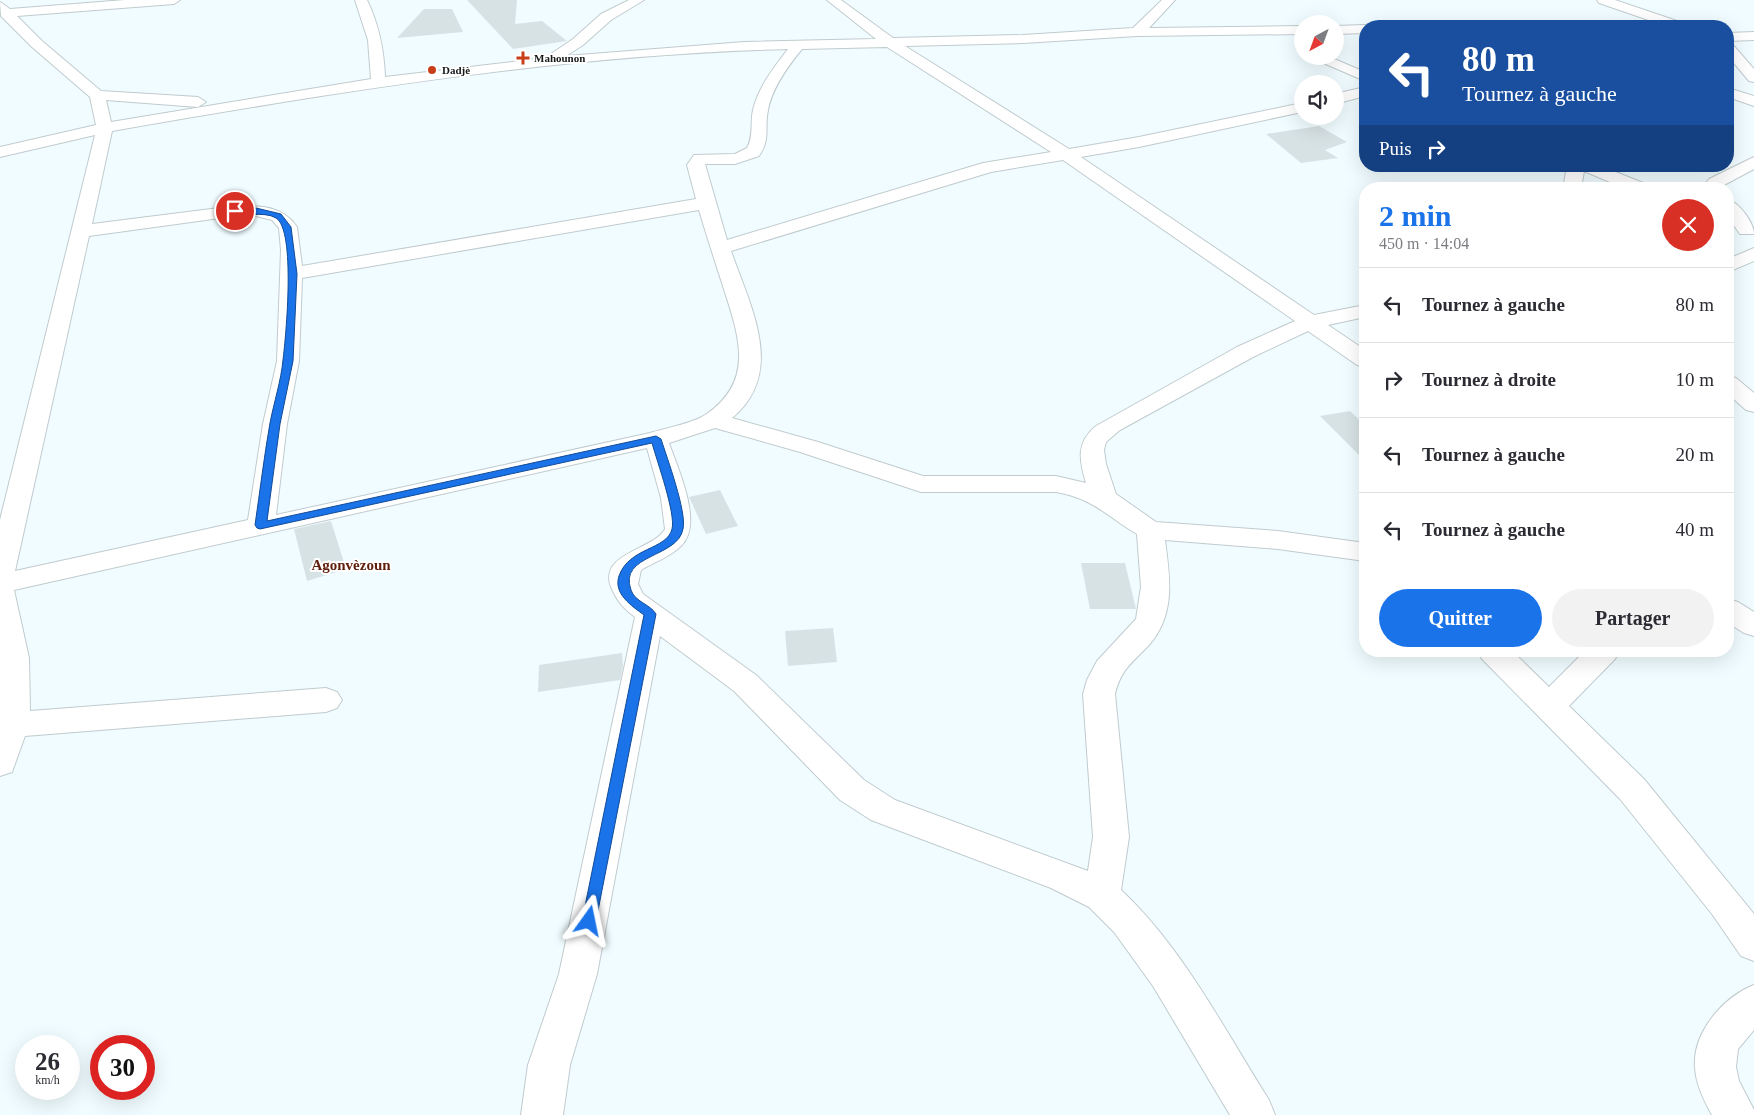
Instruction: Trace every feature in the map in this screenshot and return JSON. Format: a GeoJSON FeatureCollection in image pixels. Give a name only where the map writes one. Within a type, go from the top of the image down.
{"type":"FeatureCollection","features":[{"type":"Feature","properties":{"kind":"street"},"geometry":{"type":"LineString","coordinates":[[3,10],[174,0]]}},
{"type":"Feature","properties":{"kind":"street"},"geometry":{"type":"LineString","coordinates":[[361,0],[372,21],[378,56],[378,82]]}},
{"type":"Feature","properties":{"kind":"street"},"geometry":{"type":"LineString","coordinates":[[547,62],[578,42],[606,17],[638,0]]}},
{"type":"Feature","properties":{"kind":"street"},"geometry":{"type":"LineString","coordinates":[[833,0],[891,43],[1066,154],[1359,356]]}},
{"type":"Feature","properties":{"kind":"street"},"geometry":{"type":"LineString","coordinates":[[1137,32],[1169,0]]}},
{"type":"Feature","properties":{"kind":"street"},"geometry":{"type":"LineString","coordinates":[[1603,0],[1661,20]]}},
{"type":"Feature","properties":{"kind":"street"},"geometry":{"type":"LineString","coordinates":[[0,578],[105,128],[97,95],[37,44],[3,10]]}},
{"type":"Feature","properties":{"kind":"street"},"geometry":{"type":"LineString","coordinates":[[1344,30],[1359,29]]}},
{"type":"Feature","properties":{"kind":"street"},"geometry":{"type":"LineString","coordinates":[[0,152],[105,128],[235,105],[378,82],[547,62],[744,46],[1023,39],[1137,32],[1294,30]]}},
{"type":"Feature","properties":{"kind":"street"},"geometry":{"type":"LineString","coordinates":[[1252,31],[1286,45]]}},
{"type":"Feature","properties":{"kind":"street"},"geometry":{"type":"LineString","coordinates":[[1734,37],[1754,36]]}},
{"type":"Feature","properties":{"kind":"street"},"geometry":{"type":"LineString","coordinates":[[0,584],[656,439],[714,420],[735,403],[744,388],[750,368],[750,336],[720,248],[695,165],[697,161],[741,157],[753,152],[758,142],[760,109],[780,65],[799,44]]}},
{"type":"Feature","properties":{"kind":"street"},"geometry":{"type":"LineString","coordinates":[[1734,55],[1754,78]]}},
{"type":"Feature","properties":{"kind":"street"},"geometry":{"type":"LineString","coordinates":[[1336,65],[1359,75]]}},
{"type":"Feature","properties":{"kind":"street"},"geometry":{"type":"LineString","coordinates":[[1734,79],[1754,82]]}},
{"type":"Feature","properties":{"kind":"street"},"geometry":{"type":"LineString","coordinates":[[1344,96],[1359,92]]}},
{"type":"Feature","properties":{"kind":"street"},"geometry":{"type":"LineString","coordinates":[[1734,94],[1754,101]]}},
{"type":"Feature","properties":{"kind":"street"},"geometry":{"type":"LineString","coordinates":[[97,95],[235,105]]}},
{"type":"Feature","properties":{"kind":"street"},"geometry":{"type":"LineString","coordinates":[[720,248],[954,176],[990,167],[1199,130],[1294,109]]}},
{"type":"Feature","properties":{"kind":"street"},"geometry":{"type":"LineString","coordinates":[[1716,182],[1754,162]]}},
{"type":"Feature","properties":{"kind":"street"},"geometry":{"type":"LineString","coordinates":[[1601,172],[1625,182]]}},
{"type":"Feature","properties":{"kind":"street"},"geometry":{"type":"LineString","coordinates":[[292,274],[706,203]]}},
{"type":"Feature","properties":{"kind":"street"},"geometry":{"type":"LineString","coordinates":[[81,231],[235,211],[256,211],[278,216],[288,227],[292,274],[288,361],[275,424],[260,525]]}},
{"type":"Feature","properties":{"kind":"street"},"geometry":{"type":"LineString","coordinates":[[1734,212],[1751,232]]}},
{"type":"Feature","properties":{"kind":"street"},"geometry":{"type":"LineString","coordinates":[[1734,225],[1751,232]]}},
{"type":"Feature","properties":{"kind":"street"},"geometry":{"type":"LineString","coordinates":[[1734,263],[1754,254]]}},
{"type":"Feature","properties":{"kind":"street"},"geometry":{"type":"LineString","coordinates":[[1104,498],[1093,457],[1093,444],[1099,435],[1112,425],[1190,381],[1310,322],[1359,312]]}},
{"type":"Feature","properties":{"kind":"street"},"geometry":{"type":"LineString","coordinates":[[1734,388],[1754,405]]}},
{"type":"Feature","properties":{"kind":"street"},"geometry":{"type":"LineString","coordinates":[[714,420],[809,447],[921,484],[1056,484],[1075,487],[1104,498],[1138,524],[1150,530],[1223,534],[1359,551]]}},
{"type":"Feature","properties":{"kind":"street"},"geometry":{"type":"LineString","coordinates":[[656,439],[677,512],[678,529],[673,539],[634,560],[627,568],[623,579],[625,590],[631,600],[745,683],[852,790],[883,810],[1064,877],[1102,896],[1127,920],[1167,972],[1254,1115]]}},
{"type":"Feature","properties":{"kind":"street"},"geometry":{"type":"LineString","coordinates":[[1102,896],[1111,837],[1099,694],[1102,678],[1110,663],[1151,620],[1156,602],[1150,530]]}},
{"type":"Feature","properties":{"kind":"street"},"geometry":{"type":"LineString","coordinates":[[0,591],[10,633],[15,675],[12,725],[0,763]]}},
{"type":"Feature","properties":{"kind":"street"},"geometry":{"type":"LineString","coordinates":[[1734,613],[1754,626]]}},
{"type":"Feature","properties":{"kind":"street"},"geometry":{"type":"LineString","coordinates":[[542,1115],[549,1065],[578,974],[650,614]]}},
{"type":"Feature","properties":{"kind":"street"},"geometry":{"type":"LineString","coordinates":[[1499,657],[1632,789],[1709,882],[1754,944]]}},
{"type":"Feature","properties":{"kind":"street"},"geometry":{"type":"LineString","coordinates":[[1549,707],[1598,657]]}},
{"type":"Feature","properties":{"kind":"street"},"geometry":{"type":"LineString","coordinates":[[12,725],[326,700]]}},
{"type":"Feature","properties":{"kind":"street"},"geometry":{"type":"LineString","coordinates":[[1735,1115],[1717,1079],[1716,1052],[1729,1025],[1754,1004]]}},
{"type":"Feature","properties":{"kind":"building"},"geometry":{"type":"Polygon","coordinates":[[[467,0],[517,0],[515,24],[542,21],[567,41],[513,49],[467,0]]]}},
{"type":"Feature","properties":{"kind":"building"},"geometry":{"type":"Polygon","coordinates":[[[424,9],[452,9],[463,32],[397,38],[424,9]]]}},
{"type":"Feature","properties":{"kind":"building"},"geometry":{"type":"Polygon","coordinates":[[[1319,126],[1347,142],[1325,150],[1338,158],[1301,163],[1266,134],[1319,126]]]}},
{"type":"Feature","properties":{"kind":"building"},"geometry":{"type":"Polygon","coordinates":[[[1350,411],[1359,419],[1359,455],[1320,416],[1350,411]]]}},
{"type":"Feature","properties":{"kind":"building"},"geometry":{"type":"Polygon","coordinates":[[[720,490],[738,526],[706,534],[689,497],[720,490]]]}},
{"type":"Feature","properties":{"kind":"building"},"geometry":{"type":"Polygon","coordinates":[[[331,521],[346,569],[307,581],[294,529],[331,521]]]}},
{"type":"Feature","properties":{"kind":"building"},"geometry":{"type":"Polygon","coordinates":[[[1081,563],[1125,563],[1136,609],[1090,609],[1081,563]]]}},
{"type":"Feature","properties":{"kind":"building"},"geometry":{"type":"Polygon","coordinates":[[[833,628],[837,662],[788,666],[785,631],[833,628]]]}},
{"type":"Feature","properties":{"kind":"building"},"geometry":{"type":"Polygon","coordinates":[[[622,653],[623,666],[620,680],[538,692],[539,665],[622,653]]]}},
{"type":"Feature","properties":{"kind":"place","name":"Mahounon"},"geometry":{"type":"Point","coordinates":[523,58]}},
{"type":"Feature","properties":{"kind":"place","name":"Dadjè"},"geometry":{"type":"Point","coordinates":[432,70]}},
{"type":"Feature","properties":{"kind":"district","name":"Agonvèzoun"},"geometry":{"type":"Point","coordinates":[351,565]}},
{"type":"Feature","properties":{"kind":"route"},"geometry":{"type":"LineString","coordinates":[[235,211],[256,211],[278,216],[288,227],[291,250],[292,274],[288,361],[275,424],[260,525],[452,485],[656,439],[677,512],[678,529],[673,539],[666,544],[634,560],[627,568],[623,579],[625,590],[631,600],[650,614],[589,921]]}}]}
